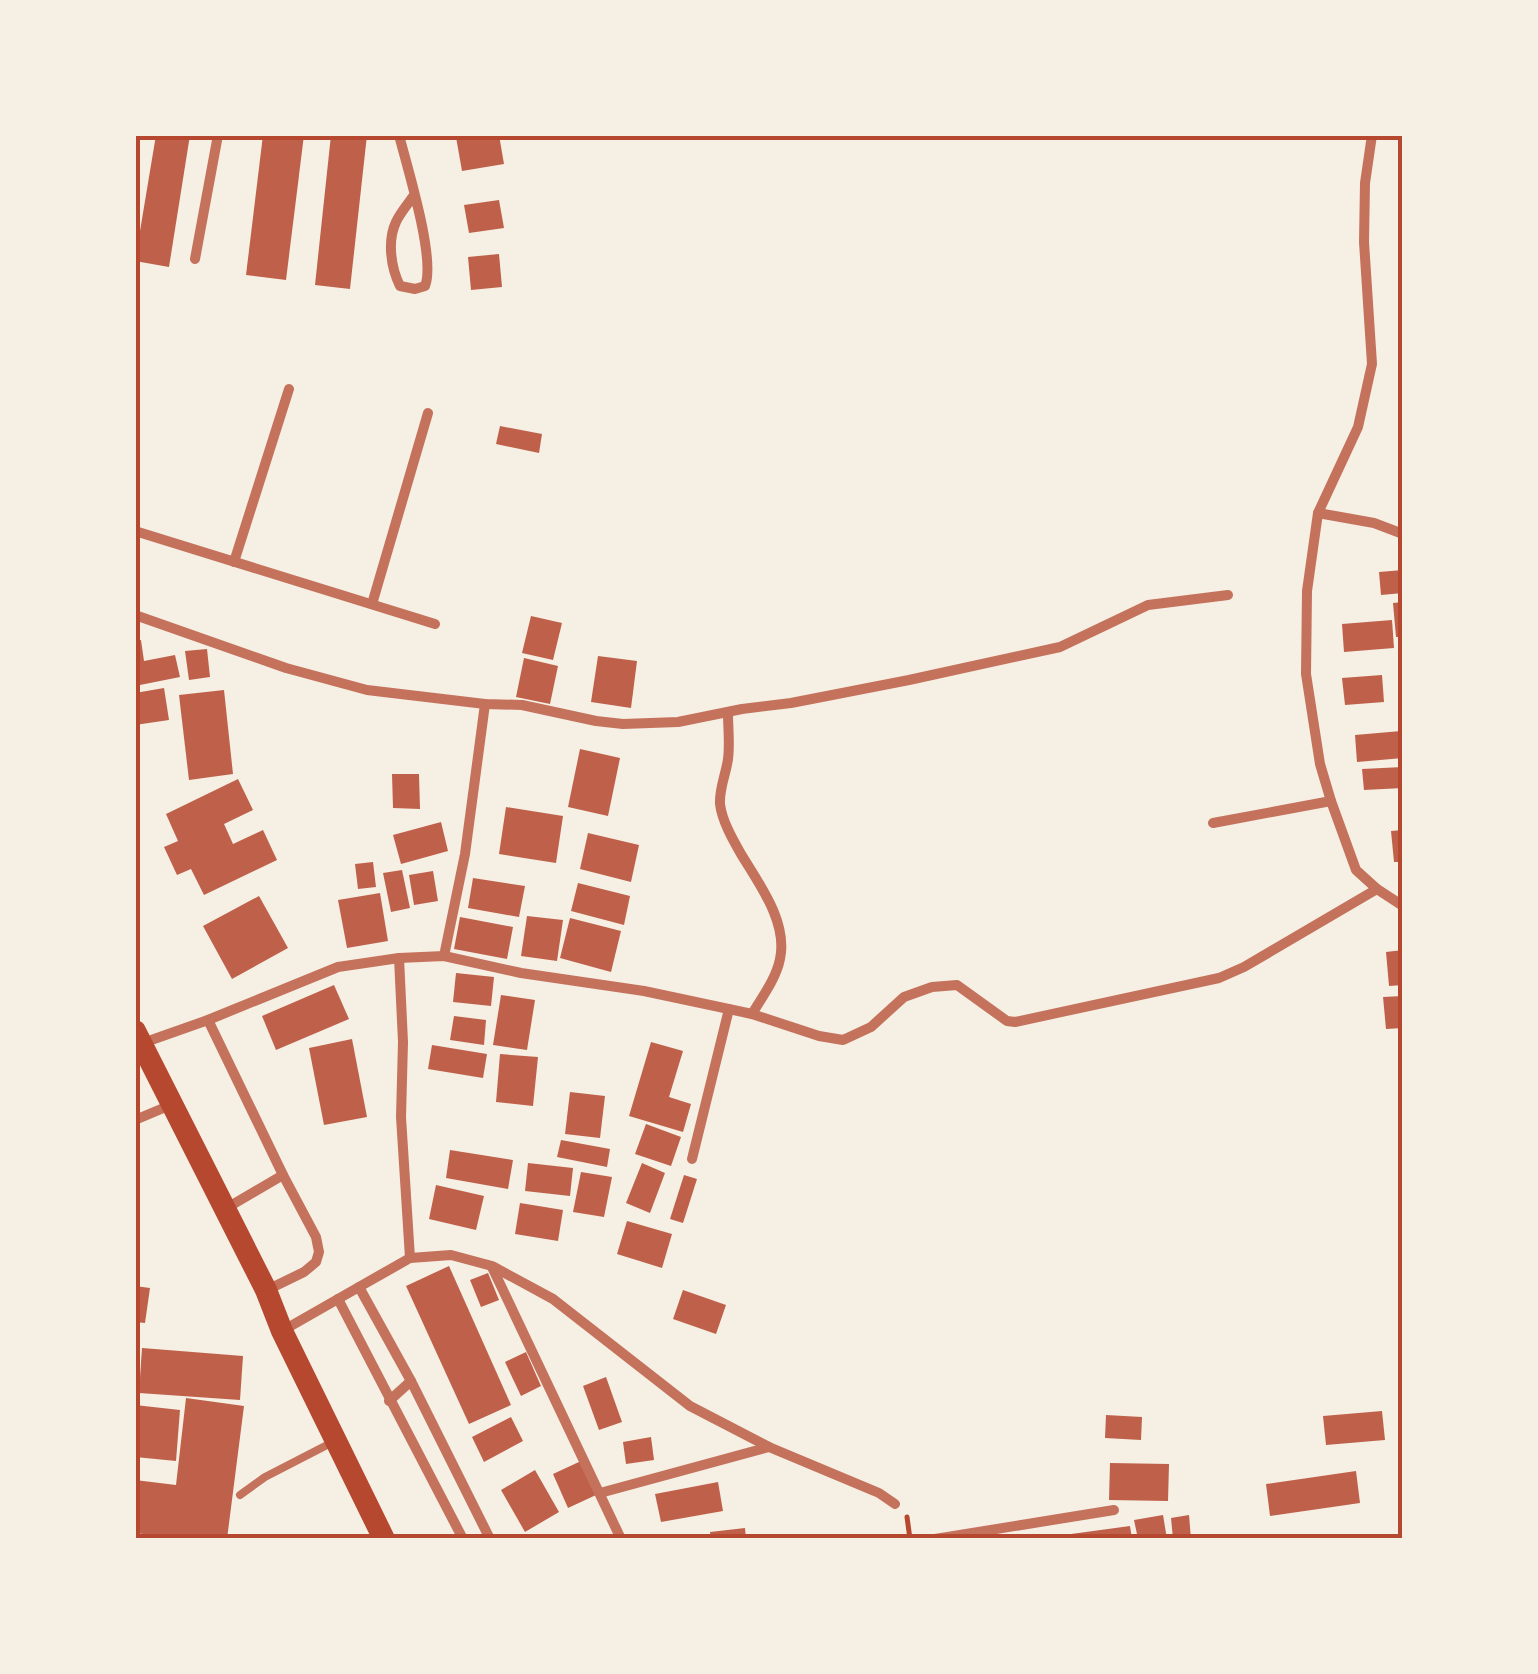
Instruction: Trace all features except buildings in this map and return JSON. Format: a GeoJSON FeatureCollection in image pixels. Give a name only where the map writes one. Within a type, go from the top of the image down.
{"type":"FeatureCollection","features":[{"type":"Feature","properties":{"kind":"main road"},"geometry":{"type":"LineString","coordinates":[[137,1041],[164,1107],[226,1208],[384,1539]]}},
{"type":"Feature","properties":{"kind":"street"},"geometry":{"type":"LineString","coordinates":[[195,260],[218,135]]}},
{"type":"Feature","properties":{"kind":"street"},"geometry":{"type":"LineString","coordinates":[[399,135],[414,195],[428,263],[425,286],[415,289],[400,286],[393,272],[392,253],[394,224],[414,195]]}},
{"type":"Feature","properties":{"kind":"street"},"geometry":{"type":"LineString","coordinates":[[1372,135],[1365,183],[1364,242],[1372,364],[1358,427],[1318,513],[1307,591],[1306,674],[1320,764],[1356,870],[1403,906]]}},
{"type":"Feature","properties":{"kind":"street"},"geometry":{"type":"LineString","coordinates":[[234,562],[289,389]]}},
{"type":"Feature","properties":{"kind":"street"},"geometry":{"type":"LineString","coordinates":[[372,604],[428,413]]}},
{"type":"Feature","properties":{"kind":"street"},"geometry":{"type":"LineString","coordinates":[[1318,513],[1374,523],[1403,534]]}},
{"type":"Feature","properties":{"kind":"street"},"geometry":{"type":"LineString","coordinates":[[135,531],[434,624]]}},
{"type":"Feature","properties":{"kind":"street"},"geometry":{"type":"LineString","coordinates":[[135,615],[286,668],[367,690],[522,705],[624,724],[678,722],[876,687],[1060,647],[1148,605],[1228,595]]}},
{"type":"Feature","properties":{"kind":"street"},"geometry":{"type":"LineString","coordinates":[[444,956],[465,854],[485,704]]}},
{"type":"Feature","properties":{"kind":"street"},"geometry":{"type":"LineString","coordinates":[[728,713],[728,759],[720,805],[736,845],[763,890],[778,924],[781,942],[780,960],[752,1014]]}},
{"type":"Feature","properties":{"kind":"street"},"geometry":{"type":"LineString","coordinates":[[1212,823],[1331,801]]}},
{"type":"Feature","properties":{"kind":"street"},"geometry":{"type":"LineString","coordinates":[[137,1041],[208,1020],[338,968],[399,958],[444,956],[730,1009],[843,1040],[871,1027],[904,997],[932,986],[957,985],[1006,1021],[1014,1022],[1220,978],[1377,888]]}},
{"type":"Feature","properties":{"kind":"street"},"geometry":{"type":"LineString","coordinates":[[399,958],[401,1117],[410,1258]]}},
{"type":"Feature","properties":{"kind":"street"},"geometry":{"type":"LineString","coordinates":[[692,1160],[730,1009]]}},
{"type":"Feature","properties":{"kind":"street"},"geometry":{"type":"LineString","coordinates":[[208,1020],[316,1237],[316,1262],[266,1290]]}},
{"type":"Feature","properties":{"kind":"street"},"geometry":{"type":"LineString","coordinates":[[135,1120],[164,1107]]}},
{"type":"Feature","properties":{"kind":"street"},"geometry":{"type":"LineString","coordinates":[[226,1208],[283,1176]]}},
{"type":"Feature","properties":{"kind":"street"},"geometry":{"type":"LineString","coordinates":[[282,1332],[410,1258],[451,1255],[492,1266],[554,1299],[690,1406],[895,1504]]}},
{"type":"Feature","properties":{"kind":"street"},"geometry":{"type":"LineString","coordinates":[[492,1266],[621,1539]]}},
{"type":"Feature","properties":{"kind":"street"},"geometry":{"type":"LineString","coordinates":[[360,1287],[490,1539]]}},
{"type":"Feature","properties":{"kind":"street"},"geometry":{"type":"LineString","coordinates":[[338,1299],[462,1539]]}},
{"type":"Feature","properties":{"kind":"street"},"geometry":{"type":"LineString","coordinates":[[390,1401],[411,1381]]}},
{"type":"Feature","properties":{"kind":"street"},"geometry":{"type":"LineString","coordinates":[[600,1493],[769,1447]]}},
{"type":"Feature","properties":{"kind":"street"},"geometry":{"type":"LineString","coordinates":[[936,1539],[995,1534],[1114,1510]]}},
{"type":"Feature","properties":{"kind":"lane"},"geometry":{"type":"LineString","coordinates":[[240,1495],[265,1477],[336,1441]]}}]}
